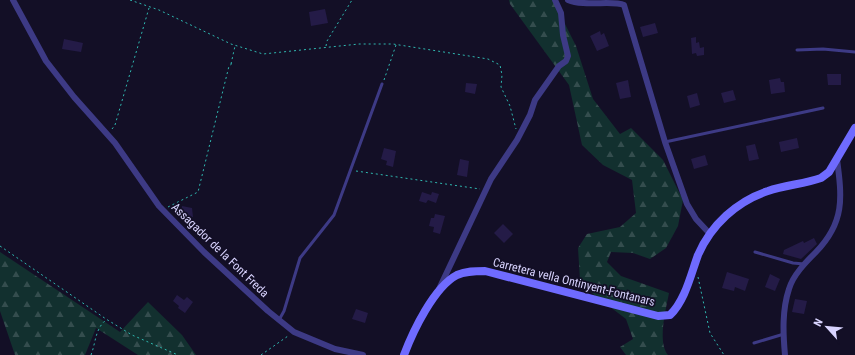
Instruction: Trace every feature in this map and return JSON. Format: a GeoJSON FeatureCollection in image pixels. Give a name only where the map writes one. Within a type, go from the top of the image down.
{"type":"FeatureCollection","features":[{"type":"Feature","properties":{"kind":"street","name":"Assagador de la Font Freda"},"geometry":{"type":"LineString","coordinates":[[13,0],[46,61],[74,97],[107,134],[162,209],[204,252],[294,332],[335,348],[363,355]]}},
{"type":"Feature","properties":{"kind":"street"},"geometry":{"type":"LineString","coordinates":[[437,293],[444,275],[486,189],[517,140],[530,115],[535,100],[559,66],[566,61],[568,56],[563,35],[561,13],[555,0]]}},
{"type":"Feature","properties":{"kind":"street"},"geometry":{"type":"LineString","coordinates":[[568,0],[580,4],[617,1],[624,5],[665,142],[690,211],[701,226],[710,234]]}},
{"type":"Feature","properties":{"kind":"street","name":"Carretera vella Ontinyent-Fontanars"},"geometry":{"type":"LineString","coordinates":[[404,355],[421,320],[437,293],[445,284],[458,274],[472,271],[485,271],[664,317],[670,315],[675,310],[695,263],[710,234],[735,208],[750,199],[769,191],[821,178],[829,172],[855,128]]}},
{"type":"Feature","properties":{"kind":"street"},"geometry":{"type":"LineString","coordinates":[[785,355],[783,323],[789,288],[804,264],[826,242],[837,222],[842,196],[837,159]]}},
{"type":"Feature","properties":{"kind":"lane"},"geometry":{"type":"LineString","coordinates":[[797,50],[823,49],[855,52]]}},
{"type":"Feature","properties":{"kind":"lane"},"geometry":{"type":"LineString","coordinates":[[279,320],[284,311],[300,258],[334,215],[382,84]]}},
{"type":"Feature","properties":{"kind":"lane"},"geometry":{"type":"LineString","coordinates":[[665,142],[823,108]]}},
{"type":"Feature","properties":{"kind":"lane"},"geometry":{"type":"LineString","coordinates":[[755,252],[793,263],[804,264]]}},
{"type":"Feature","properties":{"kind":"lane"},"geometry":{"type":"LineString","coordinates":[[754,343],[784,334]]}},
{"type":"Feature","properties":{"kind":"path"},"geometry":{"type":"LineString","coordinates":[[130,0],[159,10],[235,45],[263,54],[359,44],[396,44],[464,54],[496,62],[500,65],[502,75],[501,87],[510,106],[517,140]]}},
{"type":"Feature","properties":{"kind":"path"},"geometry":{"type":"LineString","coordinates":[[326,47],[327,41],[352,0]]}},
{"type":"Feature","properties":{"kind":"path"},"geometry":{"type":"LineString","coordinates":[[107,134],[115,125],[149,7]]}},
{"type":"Feature","properties":{"kind":"path"},"geometry":{"type":"LineString","coordinates":[[382,84],[396,44]]}},
{"type":"Feature","properties":{"kind":"path"},"geometry":{"type":"LineString","coordinates":[[162,209],[198,192],[235,45]]}},
{"type":"Feature","properties":{"kind":"path"},"geometry":{"type":"LineString","coordinates":[[231,65],[234,62]]}},
{"type":"Feature","properties":{"kind":"path"},"geometry":{"type":"LineString","coordinates":[[350,170],[466,188],[486,189]]}},
{"type":"Feature","properties":{"kind":"path"},"geometry":{"type":"LineString","coordinates":[[0,246],[106,319],[132,335],[178,355]]}},
{"type":"Feature","properties":{"kind":"path"},"geometry":{"type":"LineString","coordinates":[[695,263],[710,333],[724,355]]}},
{"type":"Feature","properties":{"kind":"path"},"geometry":{"type":"LineString","coordinates":[[91,355],[96,334],[100,325],[106,319]]}},
{"type":"Feature","properties":{"kind":"path"},"geometry":{"type":"LineString","coordinates":[[261,355],[294,332]]}},
{"type":"Feature","properties":{"kind":"green space"},"geometry":{"type":"Polygon","coordinates":[[[509,0],[553,0],[576,46],[593,99],[620,134],[631,128],[663,160],[683,200],[678,226],[666,248],[650,259],[633,253],[611,252],[607,262],[621,276],[669,293],[663,325],[663,342],[668,355],[626,355],[620,347],[633,339],[626,319],[593,294],[580,280],[578,248],[587,234],[620,227],[636,213],[632,180],[603,165],[582,145],[569,85],[510,4],[509,0]]]}},
{"type":"Feature","properties":{"kind":"green space"},"geometry":{"type":"Polygon","coordinates":[[[0,252],[120,332],[148,302],[182,335],[196,355],[138,355],[96,328],[85,355],[15,355],[0,311],[0,252]]]}},
{"type":"Feature","properties":{"kind":"building"},"geometry":{"type":"Polygon","coordinates":[[[325,9],[328,23],[311,26],[309,12],[325,9]]]}},
{"type":"Feature","properties":{"kind":"building"},"geometry":{"type":"Polygon","coordinates":[[[655,23],[658,33],[643,37],[640,27],[655,23]]]}},
{"type":"Feature","properties":{"kind":"building"},"geometry":{"type":"Polygon","coordinates":[[[600,31],[601,35],[604,33],[609,46],[597,51],[590,36],[600,31]]]}},
{"type":"Feature","properties":{"kind":"building"},"geometry":{"type":"Polygon","coordinates":[[[696,37],[696,43],[699,42],[700,48],[704,47],[704,55],[697,56],[696,53],[692,54],[691,38],[696,37]]]}},
{"type":"Feature","properties":{"kind":"building"},"geometry":{"type":"Polygon","coordinates":[[[64,39],[83,43],[81,52],[62,49],[64,39]]]}},
{"type":"Feature","properties":{"kind":"building"},"geometry":{"type":"Polygon","coordinates":[[[827,74],[841,74],[841,85],[828,85],[827,74]]]}},
{"type":"Feature","properties":{"kind":"building"},"geometry":{"type":"Polygon","coordinates":[[[780,78],[781,82],[784,82],[785,92],[771,94],[769,80],[780,78]]]}},
{"type":"Feature","properties":{"kind":"building"},"geometry":{"type":"Polygon","coordinates":[[[628,80],[631,97],[620,99],[616,83],[628,80]]]}},
{"type":"Feature","properties":{"kind":"building"},"geometry":{"type":"Polygon","coordinates":[[[466,83],[477,84],[475,94],[465,92],[466,83]]]}},
{"type":"Feature","properties":{"kind":"building"},"geometry":{"type":"Polygon","coordinates":[[[733,90],[736,100],[724,103],[721,93],[733,90]]]}},
{"type":"Feature","properties":{"kind":"building"},"geometry":{"type":"Polygon","coordinates":[[[697,93],[700,105],[690,108],[687,96],[697,93]]]}},
{"type":"Feature","properties":{"kind":"building"},"geometry":{"type":"Polygon","coordinates":[[[797,138],[799,148],[781,152],[779,142],[797,138]]]}},
{"type":"Feature","properties":{"kind":"building"},"geometry":{"type":"Polygon","coordinates":[[[755,144],[759,159],[749,161],[746,146],[755,144]]]}},
{"type":"Feature","properties":{"kind":"building"},"geometry":{"type":"Polygon","coordinates":[[[384,148],[396,151],[393,167],[386,165],[387,161],[381,159],[384,148]]]}},
{"type":"Feature","properties":{"kind":"building"},"geometry":{"type":"Polygon","coordinates":[[[705,155],[708,165],[694,169],[691,159],[705,155]]]}},
{"type":"Feature","properties":{"kind":"building"},"geometry":{"type":"Polygon","coordinates":[[[460,159],[469,161],[467,177],[457,175],[460,159]]]}},
{"type":"Feature","properties":{"kind":"building"},"geometry":{"type":"Polygon","coordinates":[[[422,192],[431,195],[432,192],[439,194],[436,203],[428,200],[426,203],[419,201],[422,192]]]}},
{"type":"Feature","properties":{"kind":"building"},"geometry":{"type":"Polygon","coordinates":[[[182,206],[192,208],[193,217],[181,216],[182,206]]]}},
{"type":"Feature","properties":{"kind":"building"},"geometry":{"type":"Polygon","coordinates":[[[435,214],[445,216],[440,234],[433,232],[434,227],[429,226],[431,218],[434,218],[435,214]]]}},
{"type":"Feature","properties":{"kind":"building"},"geometry":{"type":"Polygon","coordinates":[[[503,224],[513,234],[504,243],[494,233],[503,224]]]}},
{"type":"Feature","properties":{"kind":"building"},"geometry":{"type":"Polygon","coordinates":[[[814,238],[817,244],[801,259],[783,254],[784,250],[803,241],[804,243],[814,238]]]}},
{"type":"Feature","properties":{"kind":"building"},"geometry":{"type":"Polygon","coordinates":[[[727,272],[749,279],[745,291],[735,287],[734,291],[722,288],[727,272]]]}},
{"type":"Feature","properties":{"kind":"building"},"geometry":{"type":"Polygon","coordinates":[[[770,274],[780,279],[775,291],[765,287],[770,274]]]}},
{"type":"Feature","properties":{"kind":"building"},"geometry":{"type":"Polygon","coordinates":[[[177,295],[184,300],[187,297],[193,302],[185,313],[178,308],[179,306],[173,301],[177,295]]]}},
{"type":"Feature","properties":{"kind":"building"},"geometry":{"type":"Polygon","coordinates":[[[795,299],[807,301],[804,314],[792,312],[795,299]]]}},
{"type":"Feature","properties":{"kind":"building"},"geometry":{"type":"Polygon","coordinates":[[[356,309],[368,313],[365,323],[352,319],[356,309]]]}}]}
